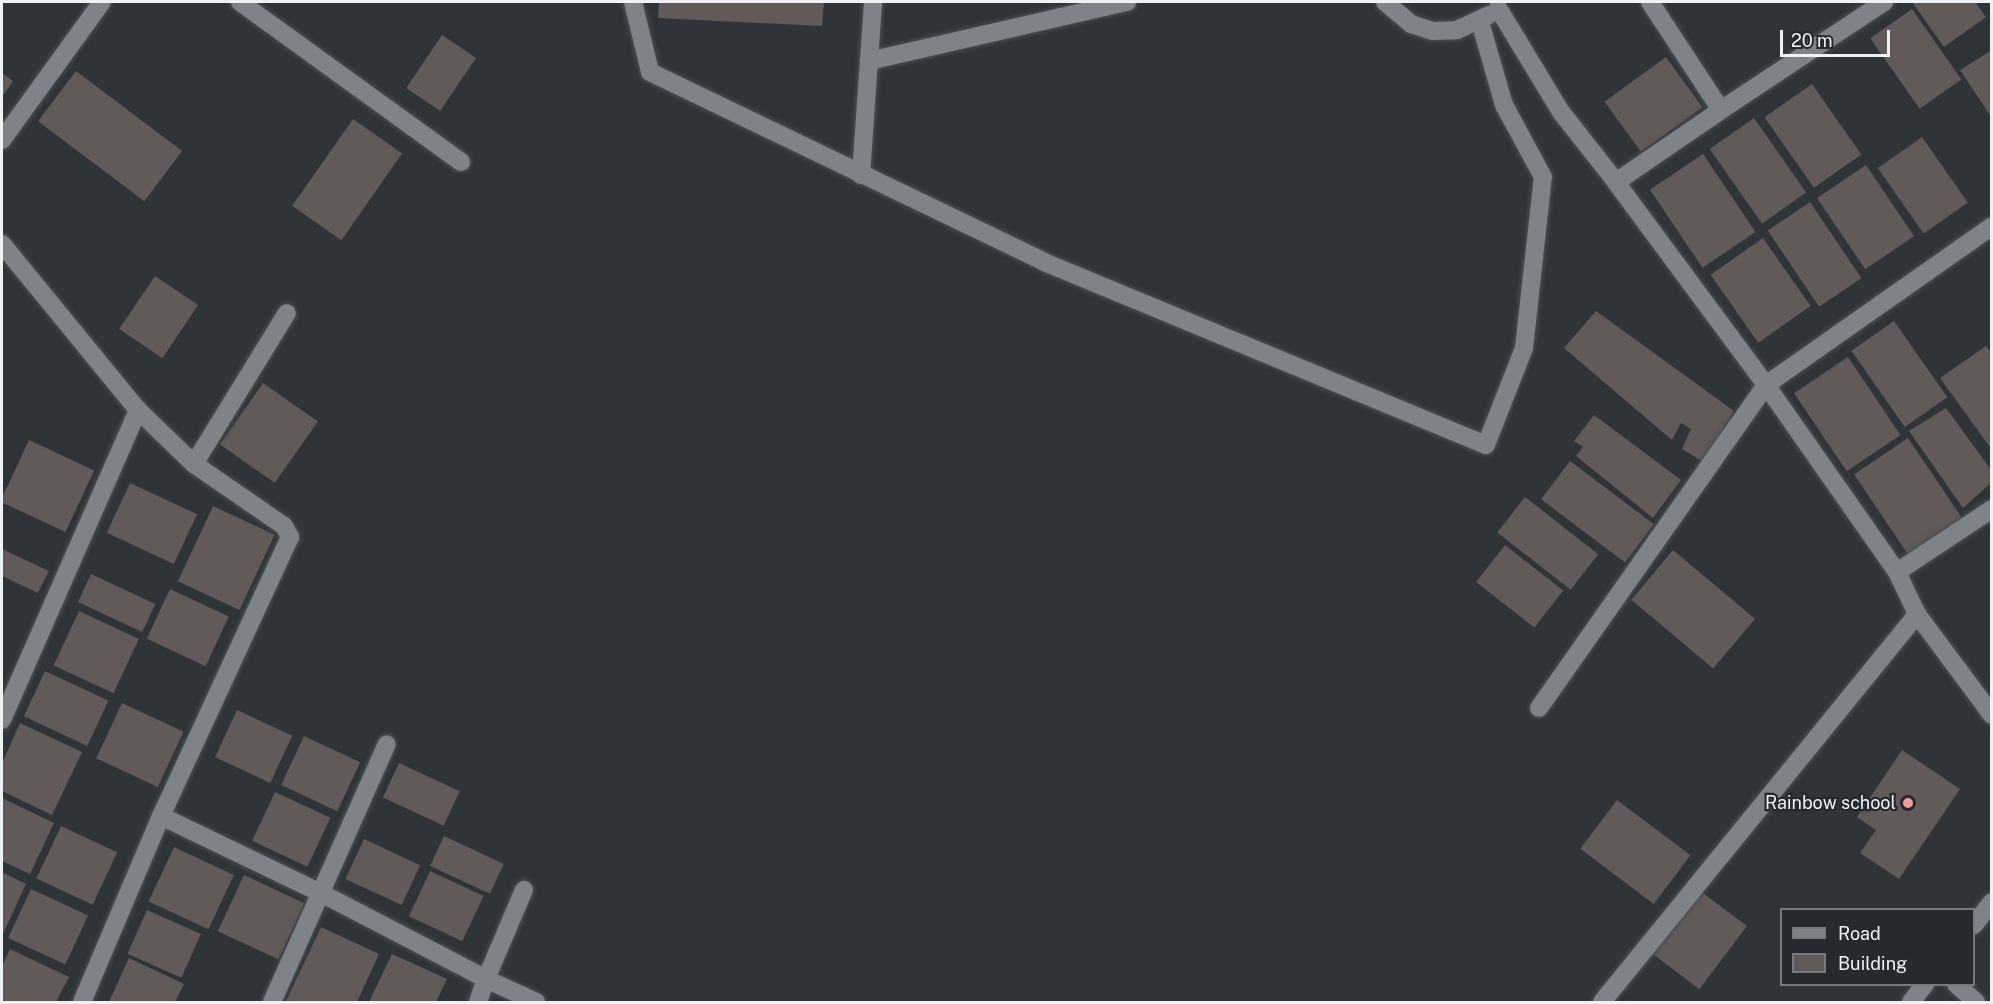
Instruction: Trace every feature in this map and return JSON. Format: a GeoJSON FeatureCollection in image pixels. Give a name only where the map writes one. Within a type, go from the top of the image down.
{"type":"FeatureCollection","features":[{"type":"Feature","properties":{"kind":"street"},"geometry":{"type":"LineString","coordinates":[[2,140],[102,2]]}},
{"type":"Feature","properties":{"kind":"street"},"geometry":{"type":"LineString","coordinates":[[240,2],[461,162]]}},
{"type":"Feature","properties":{"kind":"street"},"geometry":{"type":"LineString","coordinates":[[633,2],[650,72],[1044,262],[1486,445],[1524,348],[1543,177],[1503,105],[1480,22]]}},
{"type":"Feature","properties":{"kind":"street"},"geometry":{"type":"LineString","coordinates":[[861,175],[873,2]]}},
{"type":"Feature","properties":{"kind":"street"},"geometry":{"type":"LineString","coordinates":[[869,61],[1126,2]]}},
{"type":"Feature","properties":{"kind":"street"},"geometry":{"type":"LineString","coordinates":[[1385,2],[1411,24],[1433,31],[1457,30],[1480,22],[1500,5],[1561,112],[1616,182],[1766,385],[1897,572],[1917,614],[1992,715]]}},
{"type":"Feature","properties":{"kind":"street"},"geometry":{"type":"LineString","coordinates":[[1650,2],[1721,110]]}},
{"type":"Feature","properties":{"kind":"street"},"geometry":{"type":"LineString","coordinates":[[1616,182],[1884,2]]}},
{"type":"Feature","properties":{"kind":"street"},"geometry":{"type":"LineString","coordinates":[[1539,708],[1766,385],[1992,226]]}},
{"type":"Feature","properties":{"kind":"street"},"geometry":{"type":"LineString","coordinates":[[2,244],[138,410],[194,464],[284,526],[290,545],[161,816],[82,1002]]}},
{"type":"Feature","properties":{"kind":"street"},"geometry":{"type":"LineString","coordinates":[[194,464],[287,313]]}},
{"type":"Feature","properties":{"kind":"street"},"geometry":{"type":"LineString","coordinates":[[2,720],[138,410]]}},
{"type":"Feature","properties":{"kind":"street"},"geometry":{"type":"LineString","coordinates":[[1897,572],[1992,509]]}},
{"type":"Feature","properties":{"kind":"street"},"geometry":{"type":"LineString","coordinates":[[1602,1002],[1917,614]]}},
{"type":"Feature","properties":{"kind":"street"},"geometry":{"type":"LineString","coordinates":[[272,1002],[319,892],[387,744]]}},
{"type":"Feature","properties":{"kind":"street"},"geometry":{"type":"LineString","coordinates":[[161,816],[319,892],[486,979],[536,1002]]}},
{"type":"Feature","properties":{"kind":"street"},"geometry":{"type":"LineString","coordinates":[[478,1002],[524,890]]}},
{"type":"Feature","properties":{"kind":"street"},"geometry":{"type":"LineString","coordinates":[[1975,924],[1992,902]]}},
{"type":"Feature","properties":{"kind":"street"},"geometry":{"type":"LineString","coordinates":[[1911,1002],[1923,986]]}},
{"type":"Feature","properties":{"kind":"street"},"geometry":{"type":"LineString","coordinates":[[1958,986],[1976,1002]]}},
{"type":"Feature","properties":{"kind":"building"},"geometry":{"type":"Polygon","coordinates":[[[659,2],[824,2],[822,26],[658,18],[659,2]]]}},
{"type":"Feature","properties":{"kind":"building"},"geometry":{"type":"Polygon","coordinates":[[[1912,2],[1975,2],[1986,17],[1944,47],[1912,2]]]}},
{"type":"Feature","properties":{"kind":"building"},"geometry":{"type":"Polygon","coordinates":[[[1912,9],[1961,79],[1920,109],[1870,38],[1912,9]]]}},
{"type":"Feature","properties":{"kind":"building"},"geometry":{"type":"Polygon","coordinates":[[[442,35],[476,58],[440,111],[406,88],[442,35]]]}},
{"type":"Feature","properties":{"kind":"building"},"geometry":{"type":"Polygon","coordinates":[[[1992,50],[1992,118],[1960,70],[1992,50]]]}},
{"type":"Feature","properties":{"kind":"building"},"geometry":{"type":"Polygon","coordinates":[[[1666,57],[1702,107],[1641,152],[1605,102],[1666,57]]]}},
{"type":"Feature","properties":{"kind":"building"},"geometry":{"type":"Polygon","coordinates":[[[76,71],[182,151],[144,201],[38,121],[76,71]]]}},
{"type":"Feature","properties":{"kind":"building"},"geometry":{"type":"Polygon","coordinates":[[[2,73],[13,81],[2,97],[2,73]]]}},
{"type":"Feature","properties":{"kind":"building"},"geometry":{"type":"Polygon","coordinates":[[[1812,84],[1861,154],[1814,188],[1764,117],[1812,84]]]}},
{"type":"Feature","properties":{"kind":"building"},"geometry":{"type":"Polygon","coordinates":[[[1754,118],[1806,193],[1762,224],[1710,149],[1754,118]]]}},
{"type":"Feature","properties":{"kind":"building"},"geometry":{"type":"Polygon","coordinates":[[[353,119],[402,153],[341,240],[292,206],[353,119]]]}},
{"type":"Feature","properties":{"kind":"building"},"geometry":{"type":"Polygon","coordinates":[[[1922,137],[1968,203],[1924,234],[1878,168],[1922,137]]]}},
{"type":"Feature","properties":{"kind":"building"},"geometry":{"type":"Polygon","coordinates":[[[1703,154],[1756,232],[1703,268],[1650,190],[1703,154]]]}},
{"type":"Feature","properties":{"kind":"building"},"geometry":{"type":"Polygon","coordinates":[[[1866,165],[1914,236],[1865,269],[1817,198],[1866,165]]]}},
{"type":"Feature","properties":{"kind":"building"},"geometry":{"type":"Polygon","coordinates":[[[1810,202],[1861,278],[1819,307],[1768,231],[1810,202]]]}},
{"type":"Feature","properties":{"kind":"building"},"geometry":{"type":"Polygon","coordinates":[[[1763,238],[1811,306],[1758,343],[1711,275],[1763,238]]]}},
{"type":"Feature","properties":{"kind":"building"},"geometry":{"type":"Polygon","coordinates":[[[155,276],[198,305],[162,358],[119,329],[155,276]]]}},
{"type":"Feature","properties":{"kind":"building"},"geometry":{"type":"Polygon","coordinates":[[[1596,311],[1734,411],[1703,462],[1682,449],[1691,429],[1681,423],[1672,440],[1564,348],[1596,311]]]}},
{"type":"Feature","properties":{"kind":"building"},"geometry":{"type":"Polygon","coordinates":[[[1894,321],[1947,397],[1905,427],[1851,351],[1894,321]]]}},
{"type":"Feature","properties":{"kind":"building"},"geometry":{"type":"Polygon","coordinates":[[[1986,346],[1992,354],[1992,450],[1940,378],[1986,346]]]}},
{"type":"Feature","properties":{"kind":"building"},"geometry":{"type":"Polygon","coordinates":[[[1848,357],[1901,435],[1847,471],[1794,393],[1848,357]]]}},
{"type":"Feature","properties":{"kind":"building"},"geometry":{"type":"Polygon","coordinates":[[[263,383],[318,421],[275,483],[220,444],[263,383]]]}},
{"type":"Feature","properties":{"kind":"building"},"geometry":{"type":"Polygon","coordinates":[[[1946,408],[1992,471],[1992,482],[1963,508],[1909,431],[1946,408]]]}},
{"type":"Feature","properties":{"kind":"building"},"geometry":{"type":"Polygon","coordinates":[[[1594,415],[1681,480],[1653,518],[1576,456],[1583,447],[1574,441],[1594,415]]]}},
{"type":"Feature","properties":{"kind":"building"},"geometry":{"type":"Polygon","coordinates":[[[1908,438],[1962,518],[1908,554],[1854,474],[1908,438]]]}},
{"type":"Feature","properties":{"kind":"building"},"geometry":{"type":"Polygon","coordinates":[[[29,440],[94,470],[66,532],[2,502],[2,498],[29,440]]]}},
{"type":"Feature","properties":{"kind":"building"},"geometry":{"type":"Polygon","coordinates":[[[1570,461],[1654,524],[1625,563],[1541,499],[1570,461]]]}},
{"type":"Feature","properties":{"kind":"building"},"geometry":{"type":"Polygon","coordinates":[[[130,483],[197,514],[174,564],[107,533],[130,483]]]}},
{"type":"Feature","properties":{"kind":"building"},"geometry":{"type":"Polygon","coordinates":[[[1525,497],[1598,554],[1571,590],[1497,532],[1525,497]]]}},
{"type":"Feature","properties":{"kind":"building"},"geometry":{"type":"Polygon","coordinates":[[[213,506],[275,535],[240,610],[178,581],[213,506]]]}},
{"type":"Feature","properties":{"kind":"building"},"geometry":{"type":"Polygon","coordinates":[[[1505,545],[1563,591],[1534,628],[1476,582],[1505,545]]]}},
{"type":"Feature","properties":{"kind":"building"},"geometry":{"type":"Polygon","coordinates":[[[2,549],[49,571],[38,593],[2,576],[2,549]]]}},
{"type":"Feature","properties":{"kind":"building"},"geometry":{"type":"Polygon","coordinates":[[[1673,550],[1755,619],[1713,669],[1631,600],[1673,550]]]}},
{"type":"Feature","properties":{"kind":"building"},"geometry":{"type":"Polygon","coordinates":[[[91,574],[155,604],[142,632],[78,602],[91,574]]]}},
{"type":"Feature","properties":{"kind":"building"},"geometry":{"type":"Polygon","coordinates":[[[170,589],[229,616],[206,666],[147,639],[170,589]]]}},
{"type":"Feature","properties":{"kind":"building"},"geometry":{"type":"Polygon","coordinates":[[[79,611],[139,639],[113,693],[54,665],[79,611]]]}},
{"type":"Feature","properties":{"kind":"building"},"geometry":{"type":"Polygon","coordinates":[[[45,671],[108,701],[87,746],[24,716],[45,671]]]}},
{"type":"Feature","properties":{"kind":"building"},"geometry":{"type":"Polygon","coordinates":[[[122,703],[184,732],[158,787],[96,758],[122,703]]]}},
{"type":"Feature","properties":{"kind":"building"},"geometry":{"type":"Polygon","coordinates":[[[237,710],[292,736],[270,783],[215,757],[237,710]]]}},
{"type":"Feature","properties":{"kind":"building"},"geometry":{"type":"Polygon","coordinates":[[[20,723],[82,752],[52,815],[2,791],[2,763],[20,723]]]}},
{"type":"Feature","properties":{"kind":"building"},"geometry":{"type":"Polygon","coordinates":[[[304,736],[360,762],[337,811],[281,785],[304,736]]]}},
{"type":"Feature","properties":{"kind":"building","name":"Rainbow school"},"geometry":{"type":"Polygon","coordinates":[[[1902,750],[1960,789],[1899,879],[1860,853],[1876,830],[1857,817],[1902,750]]]}},
{"type":"Feature","properties":{"kind":"building"},"geometry":{"type":"Polygon","coordinates":[[[399,763],[460,791],[444,826],[383,797],[399,763]]]}},
{"type":"Feature","properties":{"kind":"building"},"geometry":{"type":"Polygon","coordinates":[[[275,792],[330,818],[307,867],[252,841],[275,792]]]}},
{"type":"Feature","properties":{"kind":"building"},"geometry":{"type":"Polygon","coordinates":[[[2,798],[54,823],[30,874],[2,861],[2,798]]]}},
{"type":"Feature","properties":{"kind":"building"},"geometry":{"type":"Polygon","coordinates":[[[1617,800],[1690,855],[1654,904],[1580,849],[1617,800]]]}},
{"type":"Feature","properties":{"kind":"building"},"geometry":{"type":"Polygon","coordinates":[[[61,826],[117,852],[93,905],[36,879],[61,826]]]}},
{"type":"Feature","properties":{"kind":"building"},"geometry":{"type":"Polygon","coordinates":[[[444,836],[504,864],[490,894],[430,866],[444,836]]]}},
{"type":"Feature","properties":{"kind":"building"},"geometry":{"type":"Polygon","coordinates":[[[364,839],[420,865],[402,905],[345,879],[364,839]]]}},
{"type":"Feature","properties":{"kind":"building"},"geometry":{"type":"Polygon","coordinates":[[[174,847],[234,875],[208,929],[149,901],[174,847]]]}},
{"type":"Feature","properties":{"kind":"building"},"geometry":{"type":"Polygon","coordinates":[[[430,871],[483,896],[462,941],[409,916],[430,871]]]}},
{"type":"Feature","properties":{"kind":"building"},"geometry":{"type":"Polygon","coordinates":[[[2,872],[26,884],[2,936],[2,872]]]}},
{"type":"Feature","properties":{"kind":"building"},"geometry":{"type":"Polygon","coordinates":[[[244,875],[305,903],[279,960],[218,931],[244,875]]]}},
{"type":"Feature","properties":{"kind":"building"},"geometry":{"type":"Polygon","coordinates":[[[31,889],[88,916],[65,965],[8,938],[31,889]]]}},
{"type":"Feature","properties":{"kind":"building"},"geometry":{"type":"Polygon","coordinates":[[[1699,890],[1747,926],[1699,989],[1651,953],[1699,890]]]}},
{"type":"Feature","properties":{"kind":"building"},"geometry":{"type":"Polygon","coordinates":[[[147,910],[201,934],[181,978],[127,954],[147,910]]]}},
{"type":"Feature","properties":{"kind":"building"},"geometry":{"type":"Polygon","coordinates":[[[321,927],[379,954],[357,1002],[286,1001],[321,927]]]}},
{"type":"Feature","properties":{"kind":"building"},"geometry":{"type":"Polygon","coordinates":[[[10,949],[69,977],[56,1002],[2,1002],[2,966],[10,949]]]}},
{"type":"Feature","properties":{"kind":"building"},"geometry":{"type":"Polygon","coordinates":[[[392,954],[447,979],[436,1002],[369,1002],[392,954]]]}},
{"type":"Feature","properties":{"kind":"building"},"geometry":{"type":"Polygon","coordinates":[[[129,958],[184,984],[175,1002],[109,1002],[129,958]]]}},
{"type":"Feature","properties":{"kind":"place","name":"Rainbow school"},"geometry":{"type":"Point","coordinates":[1908,803]}}]}
